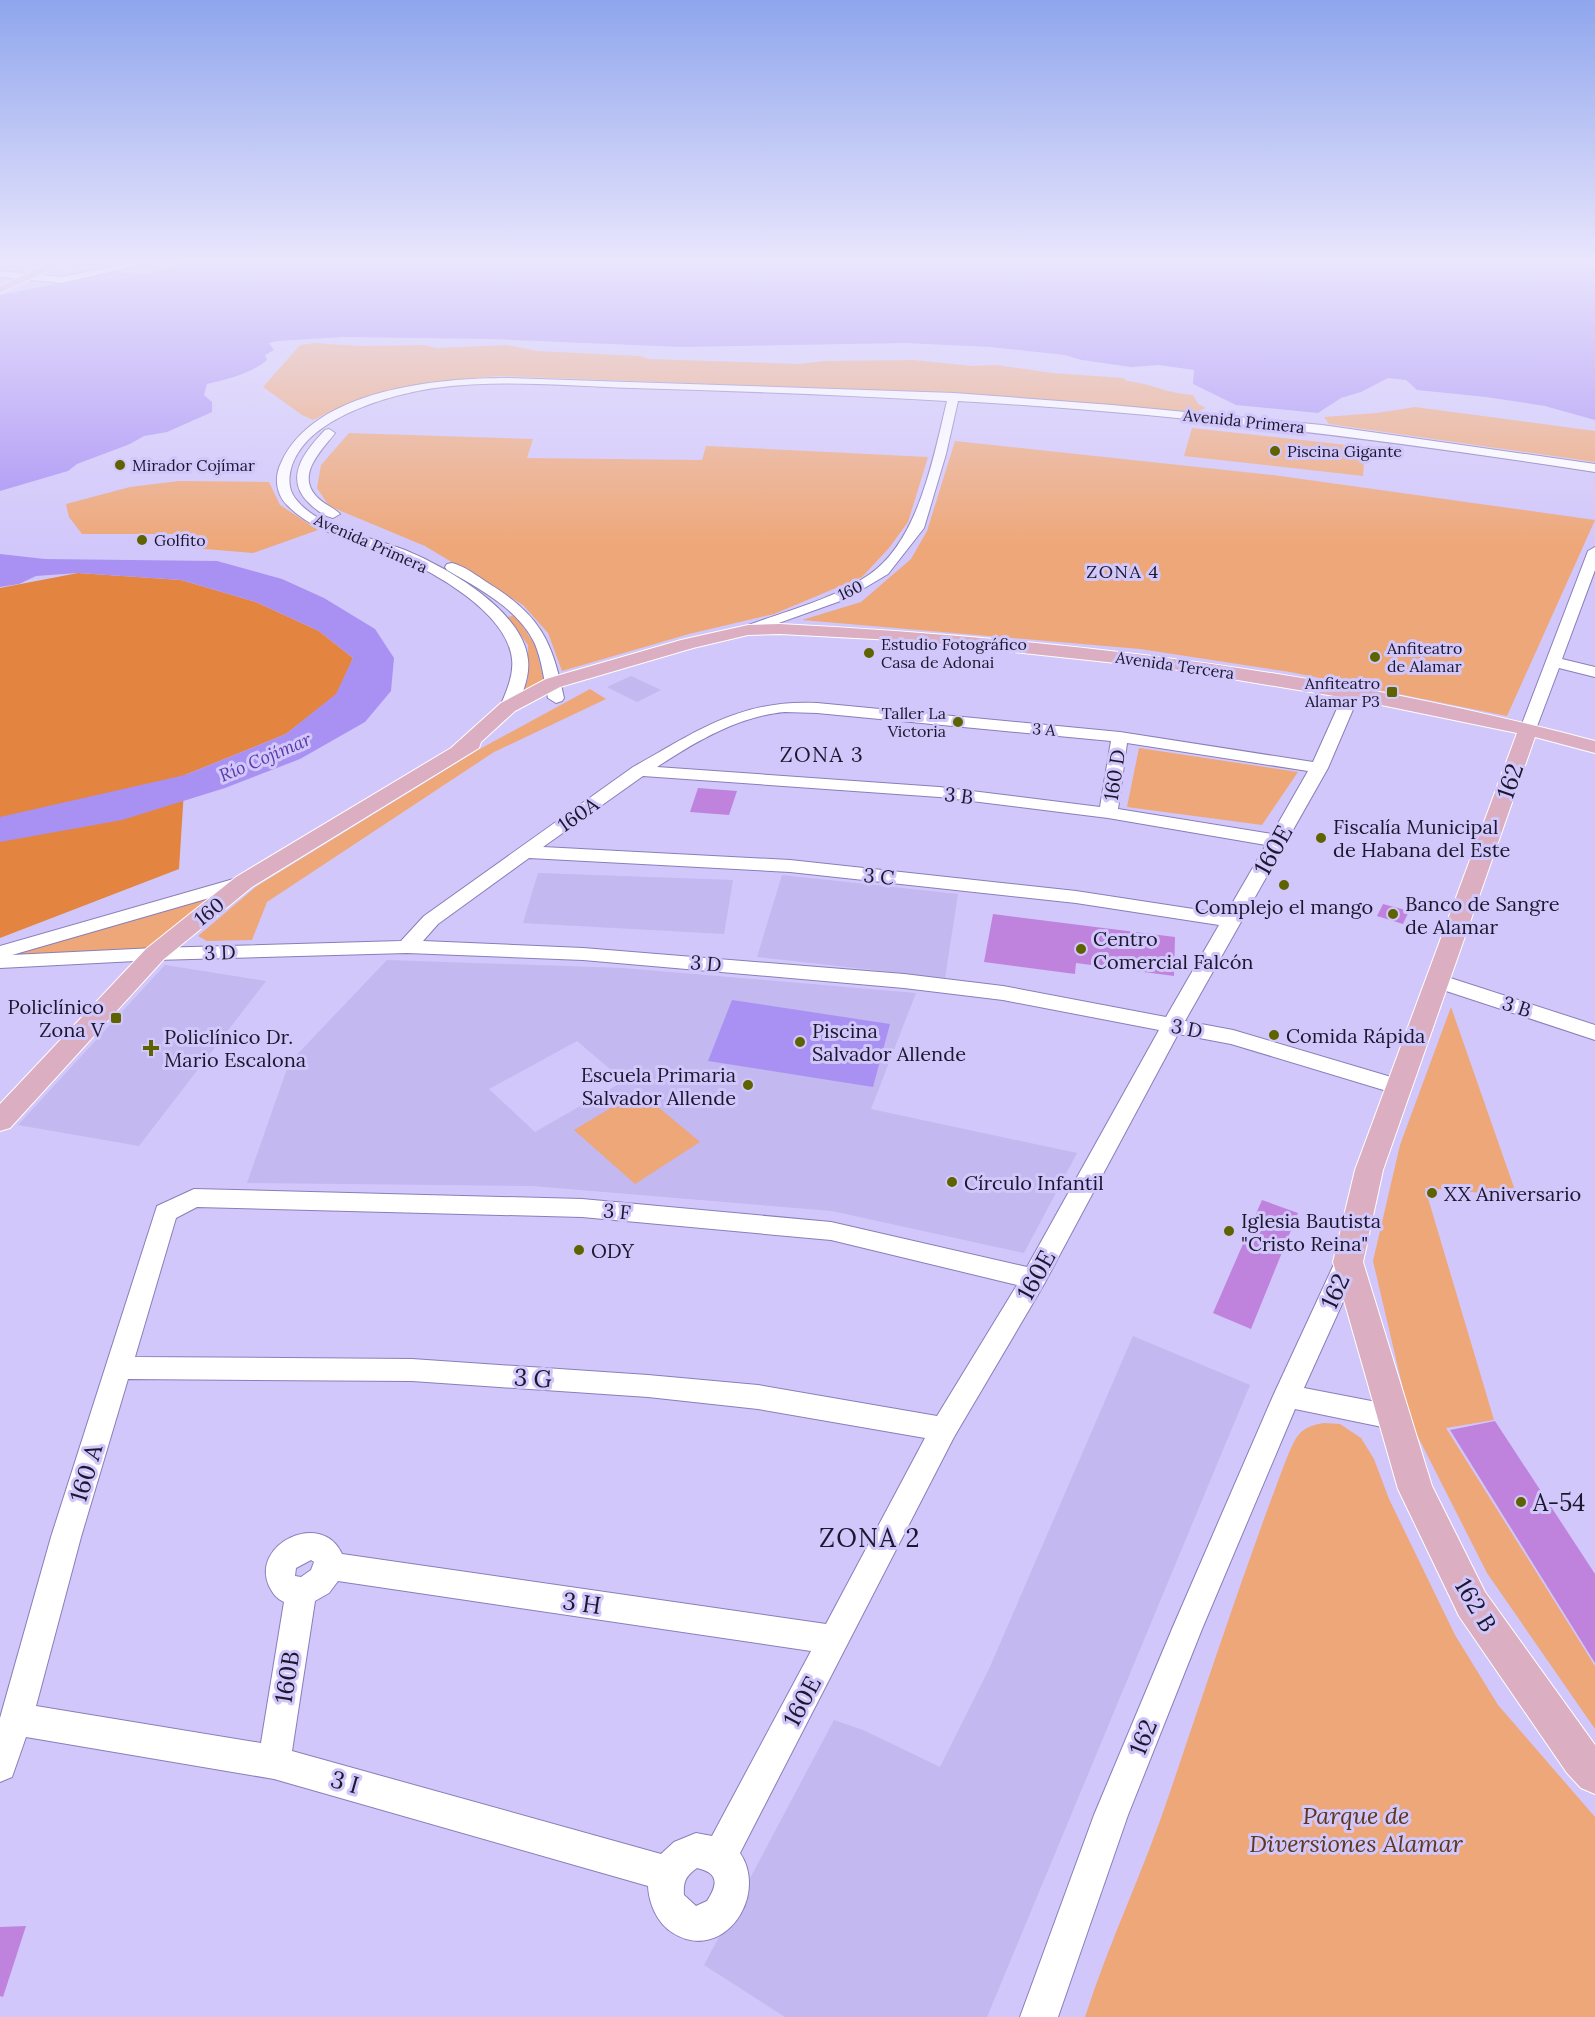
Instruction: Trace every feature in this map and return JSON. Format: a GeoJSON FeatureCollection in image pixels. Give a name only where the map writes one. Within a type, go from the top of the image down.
{"type":"FeatureCollection","features":[{"type":"Feature","properties":{"kind":"main road","name":"160"},"geometry":{"type":"LineString","coordinates":[[459,751],[508,706],[555,691],[633,661],[688,644],[748,630]]}},
{"type":"Feature","properties":{"kind":"main road","name":"Avenida Tercera"},"geometry":{"type":"LineString","coordinates":[[748,630],[839,631],[1071,651],[1172,663],[1352,693],[1528,729],[1595,747]]}},
{"type":"Feature","properties":{"kind":"main road","name":"160"},"geometry":{"type":"LineString","coordinates":[[0,1122],[155,954],[244,882],[459,751],[538,708],[555,691]]}},
{"type":"Feature","properties":{"kind":"main road"},"geometry":{"type":"LineString","coordinates":[[508,706],[519,709],[538,708]]}},
{"type":"Feature","properties":{"kind":"main road","name":"162"},"geometry":{"type":"LineString","coordinates":[[1348,1262],[1369,1170],[1528,729]]}},
{"type":"Feature","properties":{"kind":"main road","name":"162 B"},"geometry":{"type":"LineString","coordinates":[[1348,1262],[1392,1418],[1415,1489],[1472,1604],[1581,1759],[1595,1774]]}},
{"type":"Feature","properties":{"kind":"street","name":"Avenida Primera"},"geometry":{"type":"LineString","coordinates":[[508,706],[515,691],[521,661],[516,642],[503,621],[447,578],[403,555],[312,518],[290,501],[282,485],[285,468],[294,450],[318,427],[338,414],[371,400],[407,390],[461,383],[514,383],[954,400],[1320,428],[1595,468]]}},
{"type":"Feature","properties":{"kind":"street","name":"Avenida Primera"},"geometry":{"type":"LineString","coordinates":[[514,383],[416,395],[369,409],[334,428],[310,455],[301,477],[302,485],[312,501],[347,521],[443,562],[483,585],[516,609],[539,638],[555,691]]}},
{"type":"Feature","properties":{"kind":"street","name":"Avenida Primera"},"geometry":{"type":"LineString","coordinates":[[954,400],[1337,438],[1595,475]]}},
{"type":"Feature","properties":{"kind":"street","name":"160"},"geometry":{"type":"LineString","coordinates":[[748,630],[841,596],[883,571],[917,528],[954,400]]}},
{"type":"Feature","properties":{"kind":"street"},"geometry":{"type":"LineString","coordinates":[[318,427],[334,428]]}},
{"type":"Feature","properties":{"kind":"street","name":"162"},"geometry":{"type":"LineString","coordinates":[[1528,729],[1595,552]]}},
{"type":"Feature","properties":{"kind":"street"},"geometry":{"type":"LineString","coordinates":[[1553,662],[1595,672]]}},
{"type":"Feature","properties":{"kind":"street","name":"160E"},"geometry":{"type":"LineString","coordinates":[[720,1856],[944,1429],[1034,1279],[1172,1025],[1319,768],[1352,693]]}},
{"type":"Feature","properties":{"kind":"street","name":"3 A"},"geometry":{"type":"LineString","coordinates":[[768,709],[817,708],[1120,736],[1319,768]]}},
{"type":"Feature","properties":{"kind":"street","name":"160A"},"geometry":{"type":"LineString","coordinates":[[407,947],[431,920],[639,771],[688,740],[738,718],[768,709]]}},
{"type":"Feature","properties":{"kind":"street","name":"160 D"},"geometry":{"type":"LineString","coordinates":[[1108,813],[1120,736]]}},
{"type":"Feature","properties":{"kind":"street","name":"3 B"},"geometry":{"type":"LineString","coordinates":[[639,771],[939,792],[1108,813],[1278,841]]}},
{"type":"Feature","properties":{"kind":"street","name":"3 C"},"geometry":{"type":"LineString","coordinates":[[523,852],[790,866],[1076,897],[1232,921]]}},
{"type":"Feature","properties":{"kind":"street"},"geometry":{"type":"LineString","coordinates":[[0,952],[244,882]]}},
{"type":"Feature","properties":{"kind":"street","name":"3 D"},"geometry":{"type":"LineString","coordinates":[[0,962],[155,954],[407,947],[594,955],[904,981],[1003,993],[1233,1037],[1400,1087]]}},
{"type":"Feature","properties":{"kind":"street","name":"3 B"},"geometry":{"type":"LineString","coordinates":[[1438,981],[1595,1033]]}},
{"type":"Feature","properties":{"kind":"street","name":"3 F"},"geometry":{"type":"LineString","coordinates":[[194,1198],[582,1208],[819,1230],[1034,1279]]}},
{"type":"Feature","properties":{"kind":"street","name":"160 A"},"geometry":{"type":"LineString","coordinates":[[0,1765],[16,1719],[66,1537],[166,1213],[194,1198]]}},
{"type":"Feature","properties":{"kind":"street","name":"162"},"geometry":{"type":"LineString","coordinates":[[1040,2017],[1111,1815],[1187,1629],[1287,1396],[1348,1262]]}},
{"type":"Feature","properties":{"kind":"street","name":"3 G"},"geometry":{"type":"LineString","coordinates":[[119,1368],[412,1370],[648,1386],[758,1397],[944,1429]]}},
{"type":"Feature","properties":{"kind":"street"},"geometry":{"type":"LineString","coordinates":[[1287,1396],[1392,1418]]}},
{"type":"Feature","properties":{"kind":"street"},"geometry":{"type":"LineString","coordinates":[[301,1547],[320,1547],[329,1558],[329,1566],[321,1582],[301,1592],[291,1591],[283,1586],[279,1578],[279,1568],[291,1552],[301,1547]]}},
{"type":"Feature","properties":{"kind":"street","name":"3 H"},"geometry":{"type":"LineString","coordinates":[[329,1566],[835,1640]]}},
{"type":"Feature","properties":{"kind":"street","name":"160B"},"geometry":{"type":"LineString","coordinates":[[274,1762],[301,1592]]}},
{"type":"Feature","properties":{"kind":"street","name":"3 I"},"geometry":{"type":"LineString","coordinates":[[16,1719],[274,1762],[668,1874]]}},
{"type":"Feature","properties":{"kind":"street"},"geometry":{"type":"LineString","coordinates":[[708,1850],[720,1856],[732,1875],[733,1888],[724,1911],[714,1919],[703,1923],[691,1923],[680,1918],[666,1899],[665,1887],[668,1874],[674,1863],[690,1852],[708,1850]]}},
{"type":"Feature","properties":{"kind":"shaded area"},"geometry":{"type":"Polygon","coordinates":[[[78,573],[181,580],[256,602],[319,631],[353,658],[337,694],[286,734],[185,775],[179,869],[0,938],[0,588],[78,573]]]}},
{"type":"Feature","properties":{"kind":"shaded area"},"geometry":{"type":"Polygon","coordinates":[[[631,676],[661,690],[637,702],[607,687],[631,676]]]}},
{"type":"Feature","properties":{"kind":"shaded area"},"geometry":{"type":"Polygon","coordinates":[[[538,873],[733,880],[724,934],[523,923],[538,873]]]}},
{"type":"Feature","properties":{"kind":"shaded area"},"geometry":{"type":"Polygon","coordinates":[[[782,875],[958,894],[945,978],[757,957],[782,875]]]}},
{"type":"Feature","properties":{"kind":"shaded area","name":"Escuela Primaria Salvador Allende"},"geometry":{"type":"Polygon","coordinates":[[[387,960],[623,968],[916,993],[871,1109],[1077,1153],[1024,1253],[832,1211],[533,1186],[247,1183],[289,1063],[387,960]],[[577,1041],[489,1089],[535,1132],[624,1081],[577,1041]]]}},
{"type":"Feature","properties":{"kind":"shaded area","name":"Policlínico Dr. Mario Escalona"},"geometry":{"type":"Polygon","coordinates":[[[165,965],[266,981],[139,1146],[18,1125],[165,965]]]}},
{"type":"Feature","properties":{"kind":"shaded area"},"geometry":{"type":"Polygon","coordinates":[[[1133,1336],[1250,1385],[987,2017],[785,2017],[704,1965],[834,1720],[863,1730],[940,1767],[989,1669],[1133,1336]]]}},
{"type":"Feature","properties":{"kind":"green space"},"geometry":{"type":"Polygon","coordinates":[[[290,356],[640,356],[649,359],[798,364],[825,361],[914,360],[972,366],[996,365],[1052,373],[1123,378],[1176,393],[1193,395],[1198,404],[1206,408],[1196,412],[952,393],[499,376],[426,383],[382,392],[313,420],[302,415],[263,387],[290,356]]]}},
{"type":"Feature","properties":{"kind":"green space"},"geometry":{"type":"Polygon","coordinates":[[[1415,407],[1595,431],[1595,462],[1329,424],[1324,417],[1377,413],[1415,407]]]}},
{"type":"Feature","properties":{"kind":"green space","name":"Piscina Gigante"},"geometry":{"type":"Polygon","coordinates":[[[1192,428],[1365,447],[1363,476],[1184,456],[1192,428]]]}},
{"type":"Feature","properties":{"kind":"green space"},"geometry":{"type":"Polygon","coordinates":[[[349,433],[533,439],[527,458],[702,460],[706,446],[928,457],[908,522],[889,548],[862,577],[774,614],[689,634],[562,671],[548,633],[523,605],[425,546],[329,506],[317,488],[321,465],[349,433]]]}},
{"type":"Feature","properties":{"kind":"green space"},"geometry":{"type":"Polygon","coordinates":[[[955,441],[1273,475],[1595,520],[1507,716],[1290,672],[1140,649],[802,620],[861,602],[911,559],[927,531],[955,441]]]}},
{"type":"Feature","properties":{"kind":"green space"},"geometry":{"type":"Polygon","coordinates":[[[179,481],[269,482],[280,505],[318,530],[253,553],[181,547],[187,534],[82,534],[69,517],[66,504],[130,487],[179,481]]]}},
{"type":"Feature","properties":{"kind":"green space"},"geometry":{"type":"Polygon","coordinates":[[[515,615],[535,645],[544,682],[522,695],[528,679],[528,645],[508,617],[515,615]]]}},
{"type":"Feature","properties":{"kind":"green space"},"geometry":{"type":"Polygon","coordinates":[[[590,689],[606,699],[494,752],[267,902],[252,940],[207,941],[198,936],[257,886],[478,750],[590,689]]]}},
{"type":"Feature","properties":{"kind":"green space"},"geometry":{"type":"Polygon","coordinates":[[[1139,748],[1298,772],[1262,825],[1127,807],[1139,748]]]}},
{"type":"Feature","properties":{"kind":"green space"},"geometry":{"type":"Polygon","coordinates":[[[215,896],[148,950],[3,957],[215,896]]]}},
{"type":"Feature","properties":{"kind":"green space"},"geometry":{"type":"Polygon","coordinates":[[[1451,1007],[1517,1196],[1425,1188],[1494,1420],[1446,1428],[1595,1666],[1595,1729],[1487,1573],[1411,1423],[1373,1261],[1400,1145],[1451,1007]]]}},
{"type":"Feature","properties":{"kind":"green space"},"geometry":{"type":"Polygon","coordinates":[[[639,1091],[700,1142],[635,1184],[574,1130],[639,1091]]]}},
{"type":"Feature","properties":{"kind":"green space","name":"Parque de Diversiones Alamar"},"geometry":{"type":"Polygon","coordinates":[[[1324,1423],[1340,1424],[1361,1438],[1374,1459],[1389,1499],[1455,1635],[1498,1705],[1595,1817],[1595,2017],[1085,2017],[1159,1823],[1292,1445],[1303,1430],[1324,1423]]]}},
{"type":"Feature","properties":{"kind":"water"},"geometry":{"type":"Polygon","coordinates":[[[0,356],[265,356],[267,360],[253,369],[207,384],[204,395],[212,402],[212,412],[167,432],[144,436],[130,444],[77,464],[68,471],[0,491],[0,356]]]}},
{"type":"Feature","properties":{"kind":"water"},"geometry":{"type":"Polygon","coordinates":[[[1069,356],[1595,356],[1595,420],[1545,406],[1417,390],[1406,380],[1388,378],[1361,392],[1341,398],[1318,413],[1236,405],[1193,384],[1194,370],[1159,365],[1131,367],[1069,356]]]}},
{"type":"Feature","properties":{"kind":"water","name":"Río Cojímar"},"geometry":{"type":"Polygon","coordinates":[[[0,554],[45,559],[217,561],[282,579],[324,598],[375,629],[394,658],[391,691],[365,722],[300,759],[225,788],[122,820],[0,842],[0,817],[185,775],[286,734],[336,694],[353,658],[319,631],[256,602],[181,580],[78,573],[36,576],[19,584],[0,587],[0,554]]]}},
{"type":"Feature","properties":{"kind":"water","name":"Piscina Salvador Allende"},"geometry":{"type":"Polygon","coordinates":[[[732,1000],[890,1024],[873,1087],[708,1061],[732,1000]]]}},
{"type":"Feature","properties":{"kind":"building"},"geometry":{"type":"Polygon","coordinates":[[[698,788],[737,791],[729,815],[690,812],[698,788]]]}},
{"type":"Feature","properties":{"kind":"building","name":"Banco de Sangre de Alamar"},"geometry":{"type":"Polygon","coordinates":[[[1383,904],[1409,911],[1403,924],[1377,916],[1383,904]]]}},
{"type":"Feature","properties":{"kind":"building","name":"Centro Comercial Falcón"},"geometry":{"type":"Polygon","coordinates":[[[993,914],[1175,937],[1174,976],[1076,963],[1075,974],[984,962],[993,914]]]}},
{"type":"Feature","properties":{"kind":"building"},"geometry":{"type":"Polygon","coordinates":[[[1262,1200],[1298,1213],[1251,1329],[1213,1313],[1262,1200]]]}},
{"type":"Feature","properties":{"kind":"building","name":"A-54"},"geometry":{"type":"Polygon","coordinates":[[[1495,1421],[1595,1574],[1595,1663],[1450,1430],[1495,1421]]]}},
{"type":"Feature","properties":{"kind":"building"},"geometry":{"type":"Polygon","coordinates":[[[26,1926],[3,1997],[0,1996],[0,1927],[26,1926]]]}},
{"type":"Feature","properties":{"kind":"place","name":"Piscina Gigante"},"geometry":{"type":"Point","coordinates":[1275,451]}},
{"type":"Feature","properties":{"kind":"place","name":"Mirador Cojímar"},"geometry":{"type":"Point","coordinates":[120,465]}},
{"type":"Feature","properties":{"kind":"place","name":"Golfito"},"geometry":{"type":"Point","coordinates":[142,540]}},
{"type":"Feature","properties":{"kind":"place","name":"Estudio Fotográfico Casa de Adonai"},"geometry":{"type":"Point","coordinates":[869,653]}},
{"type":"Feature","properties":{"kind":"place","name":"Anfiteatro de Alamar"},"geometry":{"type":"Point","coordinates":[1375,657]}},
{"type":"Feature","properties":{"kind":"place","name":"Anfiteatro Alamar P3"},"geometry":{"type":"Point","coordinates":[1392,692]}},
{"type":"Feature","properties":{"kind":"place","name":"Taller La Victoria"},"geometry":{"type":"Point","coordinates":[958,722]}},
{"type":"Feature","properties":{"kind":"place","name":"Fiscalía Municipal de Habana del Este"},"geometry":{"type":"Point","coordinates":[1321,838]}},
{"type":"Feature","properties":{"kind":"place","name":"Complejo el mango"},"geometry":{"type":"Point","coordinates":[1284,885]}},
{"type":"Feature","properties":{"kind":"place","name":"Banco de Sangre de Alamar"},"geometry":{"type":"Point","coordinates":[1393,914]}},
{"type":"Feature","properties":{"kind":"place","name":"Centro Comercial Falcón"},"geometry":{"type":"Point","coordinates":[1081,949]}},
{"type":"Feature","properties":{"kind":"place","name":"Policlínico Zona V"},"geometry":{"type":"Point","coordinates":[116,1018]}},
{"type":"Feature","properties":{"kind":"place","name":"Comida Rápida"},"geometry":{"type":"Point","coordinates":[1274,1035]}},
{"type":"Feature","properties":{"kind":"place","name":"Piscina Salvador Allende"},"geometry":{"type":"Point","coordinates":[800,1042]}},
{"type":"Feature","properties":{"kind":"place","name":"Policlínico Dr. Mario Escalona"},"geometry":{"type":"Point","coordinates":[151,1048]}},
{"type":"Feature","properties":{"kind":"place","name":"Escuela Primaria Salvador Allende"},"geometry":{"type":"Point","coordinates":[748,1085]}},
{"type":"Feature","properties":{"kind":"place","name":"Círculo Infantil"},"geometry":{"type":"Point","coordinates":[952,1182]}},
{"type":"Feature","properties":{"kind":"place","name":"XX Aniversario"},"geometry":{"type":"Point","coordinates":[1432,1193]}},
{"type":"Feature","properties":{"kind":"place","name":"Iglesia Bautista \"Cristo Reina\""},"geometry":{"type":"Point","coordinates":[1229,1231]}},
{"type":"Feature","properties":{"kind":"place","name":"ODY"},"geometry":{"type":"Point","coordinates":[579,1250]}},
{"type":"Feature","properties":{"kind":"place","name":"A-54"},"geometry":{"type":"Point","coordinates":[1521,1502]}},
{"type":"Feature","properties":{"kind":"district","name":"ZONA 4"},"geometry":{"type":"Point","coordinates":[1123,571]}},
{"type":"Feature","properties":{"kind":"district","name":"ZONA 3"},"geometry":{"type":"Point","coordinates":[822,754]}},
{"type":"Feature","properties":{"kind":"district","name":"ZONA 2"},"geometry":{"type":"Point","coordinates":[870,1537]}}]}
